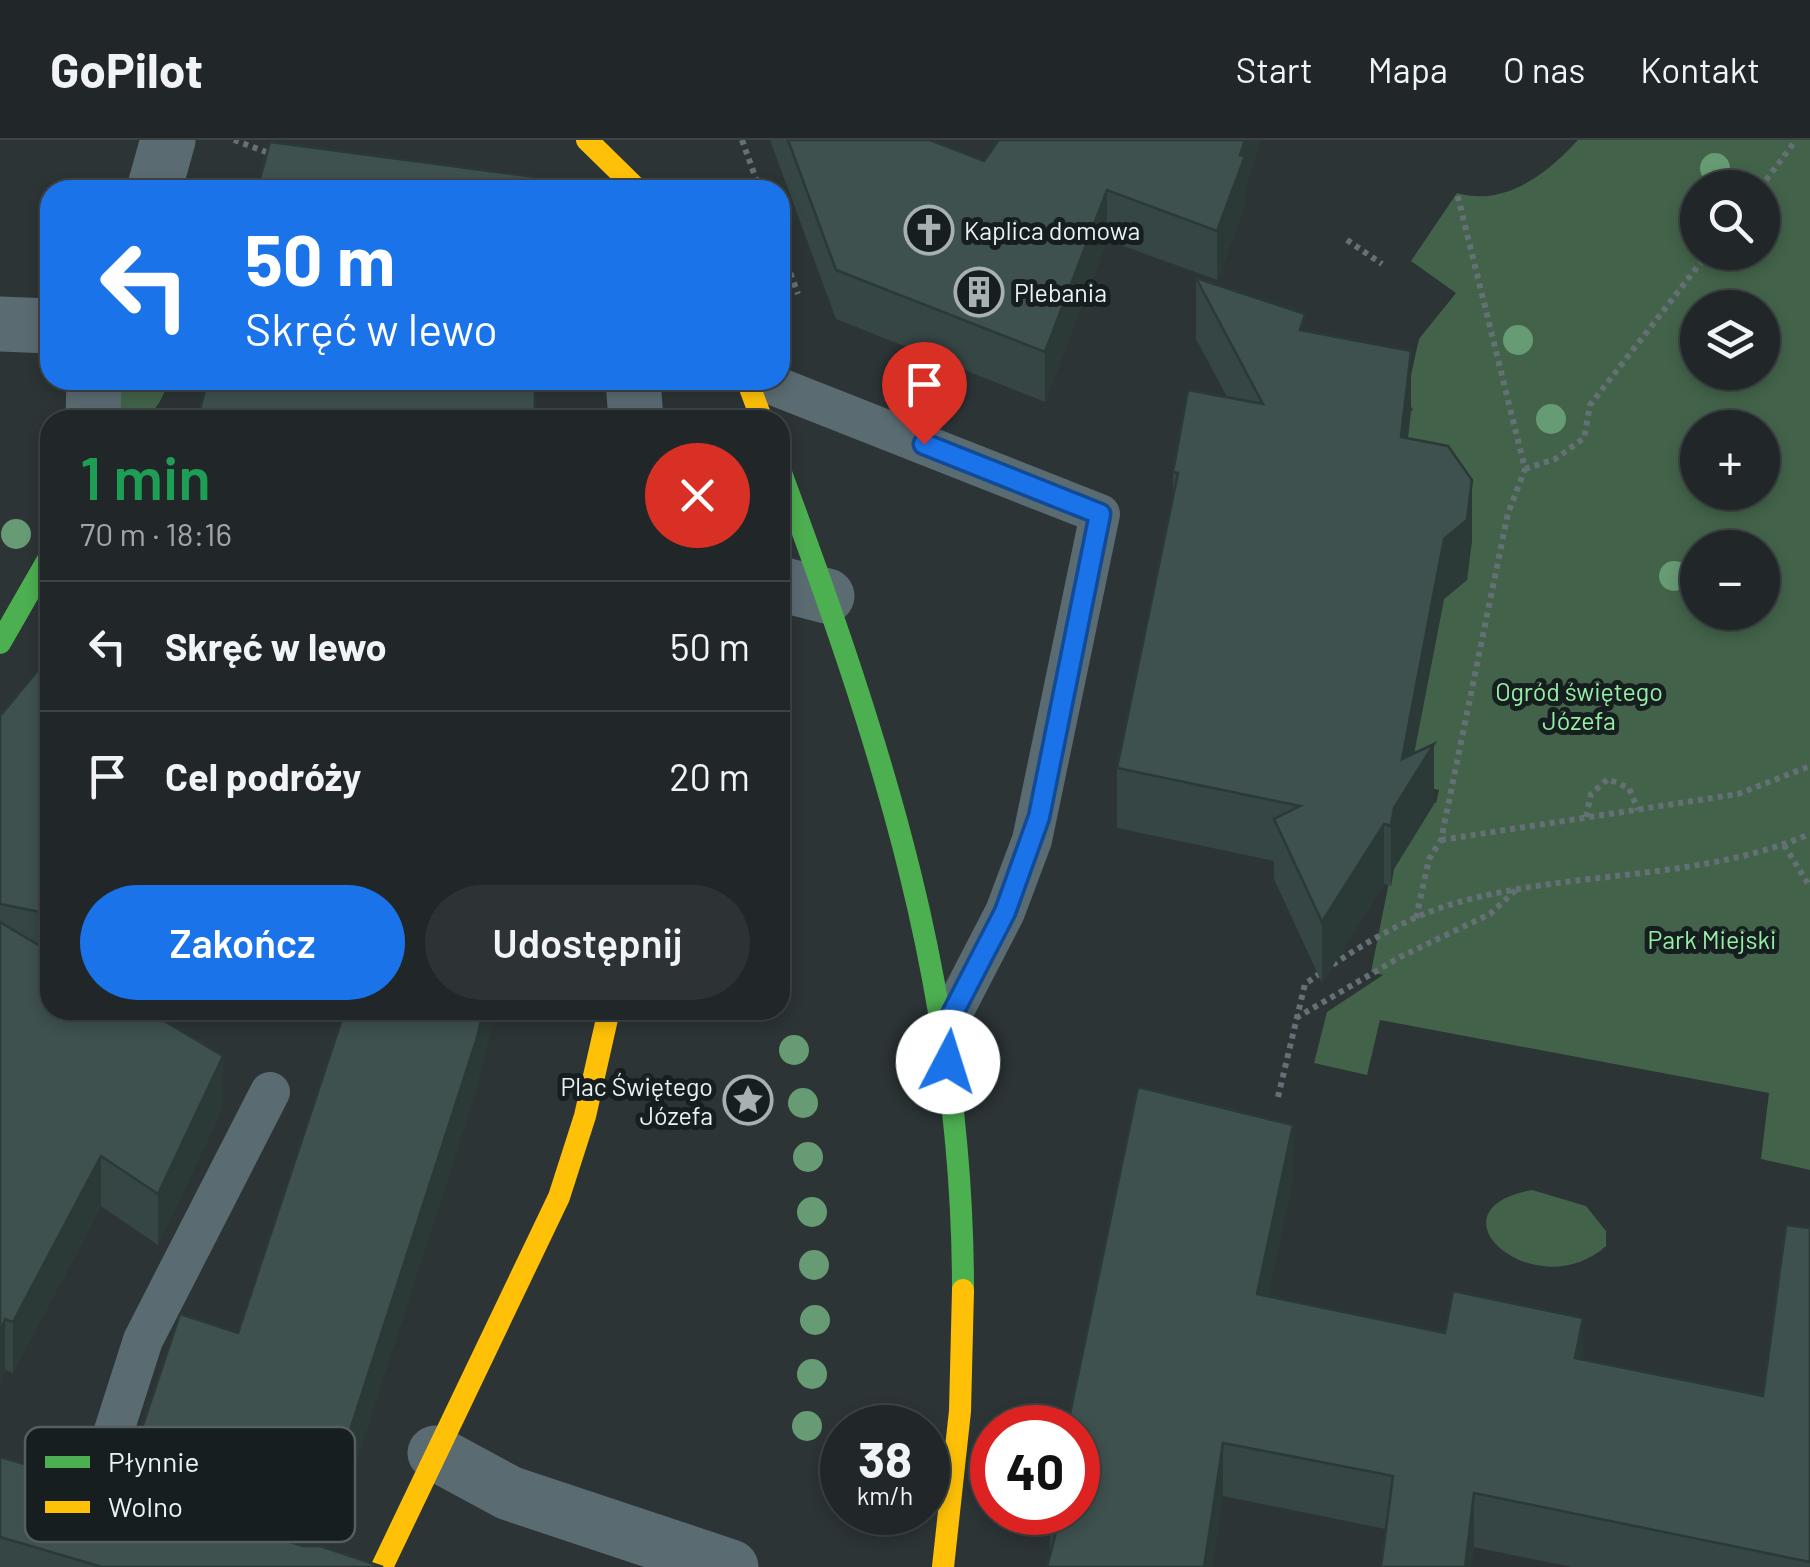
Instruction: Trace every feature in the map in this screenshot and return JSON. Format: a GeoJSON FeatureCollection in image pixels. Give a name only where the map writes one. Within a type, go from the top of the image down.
{"type":"FeatureCollection","features":[{"type":"Feature","properties":{"kind":"street"},"geometry":{"type":"LineString","coordinates":[[157,180],[168,140]]}},
{"type":"Feature","properties":{"kind":"street"},"geometry":{"type":"LineString","coordinates":[[0,324],[40,326]]}},
{"type":"Feature","properties":{"kind":"street"},"geometry":{"type":"LineString","coordinates":[[790,522],[803,590],[908,852],[944,1030],[959,1178],[962,1339],[958,1440],[944,1567]]}},
{"type":"Feature","properties":{"kind":"street"},"geometry":{"type":"LineString","coordinates":[[0,643],[40,573]]}},
{"type":"Feature","properties":{"kind":"street"},"geometry":{"type":"LineString","coordinates":[[382,1567],[559,1197],[585,1116],[607,1020]]}},
{"type":"Feature","properties":{"kind":"street"},"geometry":{"type":"LineString","coordinates":[[435,1453],[509,1493],[730,1567]]}},
{"type":"Feature","properties":{"kind":"lane"},"geometry":{"type":"LineString","coordinates":[[785,390],[1100,514],[1032,840],[1005,912],[944,1030]]}},
{"type":"Feature","properties":{"kind":"lane"},"geometry":{"type":"LineString","coordinates":[[115,1427],[143,1340],[270,1092]]}},
{"type":"Feature","properties":{"kind":"path"},"geometry":{"type":"LineString","coordinates":[[233,140],[288,157]]}},
{"type":"Feature","properties":{"kind":"path"},"geometry":{"type":"LineString","coordinates":[[742,140],[756,180]]}},
{"type":"Feature","properties":{"kind":"path"},"geometry":{"type":"LineString","coordinates":[[1774,170],[1796,140]]}},
{"type":"Feature","properties":{"kind":"path"},"geometry":{"type":"LineString","coordinates":[[1416,918],[1429,860],[1441,840],[1508,513],[1525,468],[1456,193]]}},
{"type":"Feature","properties":{"kind":"path"},"geometry":{"type":"LineString","coordinates":[[1347,240],[1382,264]]}},
{"type":"Feature","properties":{"kind":"path"},"geometry":{"type":"LineString","coordinates":[[1525,468],[1555,458],[1584,438],[1590,405],[1695,270]]}},
{"type":"Feature","properties":{"kind":"path"},"geometry":{"type":"LineString","coordinates":[[790,273],[798,294]]}},
{"type":"Feature","properties":{"kind":"path"},"geometry":{"type":"LineString","coordinates":[[1441,840],[1738,794],[1810,766]]}},
{"type":"Feature","properties":{"kind":"path"},"geometry":{"type":"LineString","coordinates":[[1586,817],[1590,794],[1608,779],[1629,788],[1638,810]]}},
{"type":"Feature","properties":{"kind":"path"},"geometry":{"type":"LineString","coordinates":[[1278,1097],[1305,984],[1416,918],[1454,903],[1517,889],[1714,861],[1810,834]]}},
{"type":"Feature","properties":{"kind":"path"},"geometry":{"type":"LineString","coordinates":[[1784,844],[1810,886]]}},
{"type":"Feature","properties":{"kind":"path"},"geometry":{"type":"LineString","coordinates":[[1296,1018],[1402,956],[1490,914],[1517,889]]}},
{"type":"Feature","properties":{"kind":"green space"},"geometry":{"type":"Polygon","coordinates":[[[1578,140],[1810,140],[1810,1170],[1761,1159],[1769,1093],[1380,1020],[1367,1075],[1314,1063],[1327,1012],[1383,975],[1371,972],[1406,797],[1436,803],[1439,790],[1409,783],[1403,498],[1397,419],[1413,410],[1406,398],[1419,339],[1456,293],[1411,261],[1457,193],[1474,196],[1508,191],[1553,165],[1578,140]]]}},
{"type":"Feature","properties":{"kind":"green space"},"geometry":{"type":"Polygon","coordinates":[[[118,390],[164,390],[154,410],[114,410],[118,390]]]}},
{"type":"Feature","properties":{"kind":"green space"},"geometry":{"type":"Polygon","coordinates":[[[1532,1190],[1586,1206],[1606,1231],[1606,1246],[1578,1263],[1549,1267],[1522,1261],[1501,1249],[1488,1233],[1487,1216],[1501,1201],[1532,1190]]]}},
{"type":"Feature","properties":{"kind":"building"},"geometry":{"type":"Polygon","coordinates":[[[788,140],[930,140],[984,161],[999,140],[1245,140],[1240,155],[1245,156],[1217,231],[1107,190],[1045,352],[836,270],[788,140]]]}},
{"type":"Feature","properties":{"kind":"building"},"geometry":{"type":"Polygon","coordinates":[[[270,142],[535,177],[535,180],[260,180],[270,142]]]}},
{"type":"Feature","properties":{"kind":"building"},"geometry":{"type":"Polygon","coordinates":[[[1196,278],[1305,314],[1300,330],[1411,351],[1401,437],[1448,446],[1472,480],[1467,520],[1444,539],[1402,759],[1434,744],[1394,808],[1391,826],[1384,824],[1322,922],[1274,819],[1300,806],[1117,768],[1178,473],[1173,472],[1188,390],[1263,404],[1196,278]]]}},
{"type":"Feature","properties":{"kind":"building"},"geometry":{"type":"Polygon","coordinates":[[[205,390],[535,390],[535,410],[200,410],[205,390]]]}},
{"type":"Feature","properties":{"kind":"building"},"geometry":{"type":"Polygon","coordinates":[[[40,668],[40,912],[0,904],[0,716],[40,668]]]}},
{"type":"Feature","properties":{"kind":"building"},"geometry":{"type":"Polygon","coordinates":[[[0,922],[40,946],[40,1020],[163,1020],[223,1056],[158,1194],[101,1156],[13,1322],[5,1319],[0,1332],[0,922]]]}},
{"type":"Feature","properties":{"kind":"building"},"geometry":{"type":"Polygon","coordinates":[[[342,1020],[481,1020],[351,1427],[142,1427],[180,1314],[238,1333],[342,1020]]]}},
{"type":"Feature","properties":{"kind":"building"},"geometry":{"type":"Polygon","coordinates":[[[1138,1087],[1293,1125],[1257,1294],[1445,1333],[1453,1291],[1583,1318],[1575,1358],[1763,1396],[1786,1225],[1810,1228],[1810,1562],[1474,1493],[1465,1567],[1381,1567],[1393,1476],[1223,1443],[1204,1567],[1047,1567],[1055,1535],[1100,1535],[1100,1405],[1072,1405],[1138,1087]]]}},
{"type":"Feature","properties":{"kind":"building"},"geometry":{"type":"Polygon","coordinates":[[[0,1457],[25,1464],[25,1542],[289,1542],[320,1546],[383,1567],[102,1567],[0,1537],[0,1457]]]}},
{"type":"Feature","properties":{"kind":"traffic: fast"},"geometry":{"type":"LineString","coordinates":[[790,498],[852,672],[910,872],[949,1075],[959,1181],[963,1290]]}},
{"type":"Feature","properties":{"kind":"traffic: fast"},"geometry":{"type":"LineString","coordinates":[[0,643],[40,573]]}},
{"type":"Feature","properties":{"kind":"traffic: slow"},"geometry":{"type":"LineString","coordinates":[[587,140],[628,180]]}},
{"type":"Feature","properties":{"kind":"traffic: slow"},"geometry":{"type":"LineString","coordinates":[[751,390],[758,410]]}},
{"type":"Feature","properties":{"kind":"traffic: slow"},"geometry":{"type":"LineString","coordinates":[[382,1567],[559,1197],[585,1116],[607,1020]]}},
{"type":"Feature","properties":{"kind":"traffic: slow"},"geometry":{"type":"LineString","coordinates":[[943,1567],[960,1411],[963,1290]]}},
{"type":"Feature","properties":{"kind":"place","name":"Kaplica domowa"},"geometry":{"type":"Point","coordinates":[929,230]}},
{"type":"Feature","properties":{"kind":"place","name":"Plebania"},"geometry":{"type":"Point","coordinates":[979,292]}},
{"type":"Feature","properties":{"kind":"place","name":"Plac Świętego Józefa"},"geometry":{"type":"Point","coordinates":[748,1100]}},
{"type":"Feature","properties":{"kind":"route"},"geometry":{"type":"LineString","coordinates":[[924,444],[1100,514],[1039,817],[1005,912],[944,1030],[948,1062]]}},
{"type":"Feature","properties":{"kind":"park label","name":"Ogród świętego Józefa"},"geometry":{"type":"Point","coordinates":[1579,706]}},
{"type":"Feature","properties":{"kind":"park label","name":"Park Miejski"},"geometry":{"type":"Point","coordinates":[1712,939]}}]}
